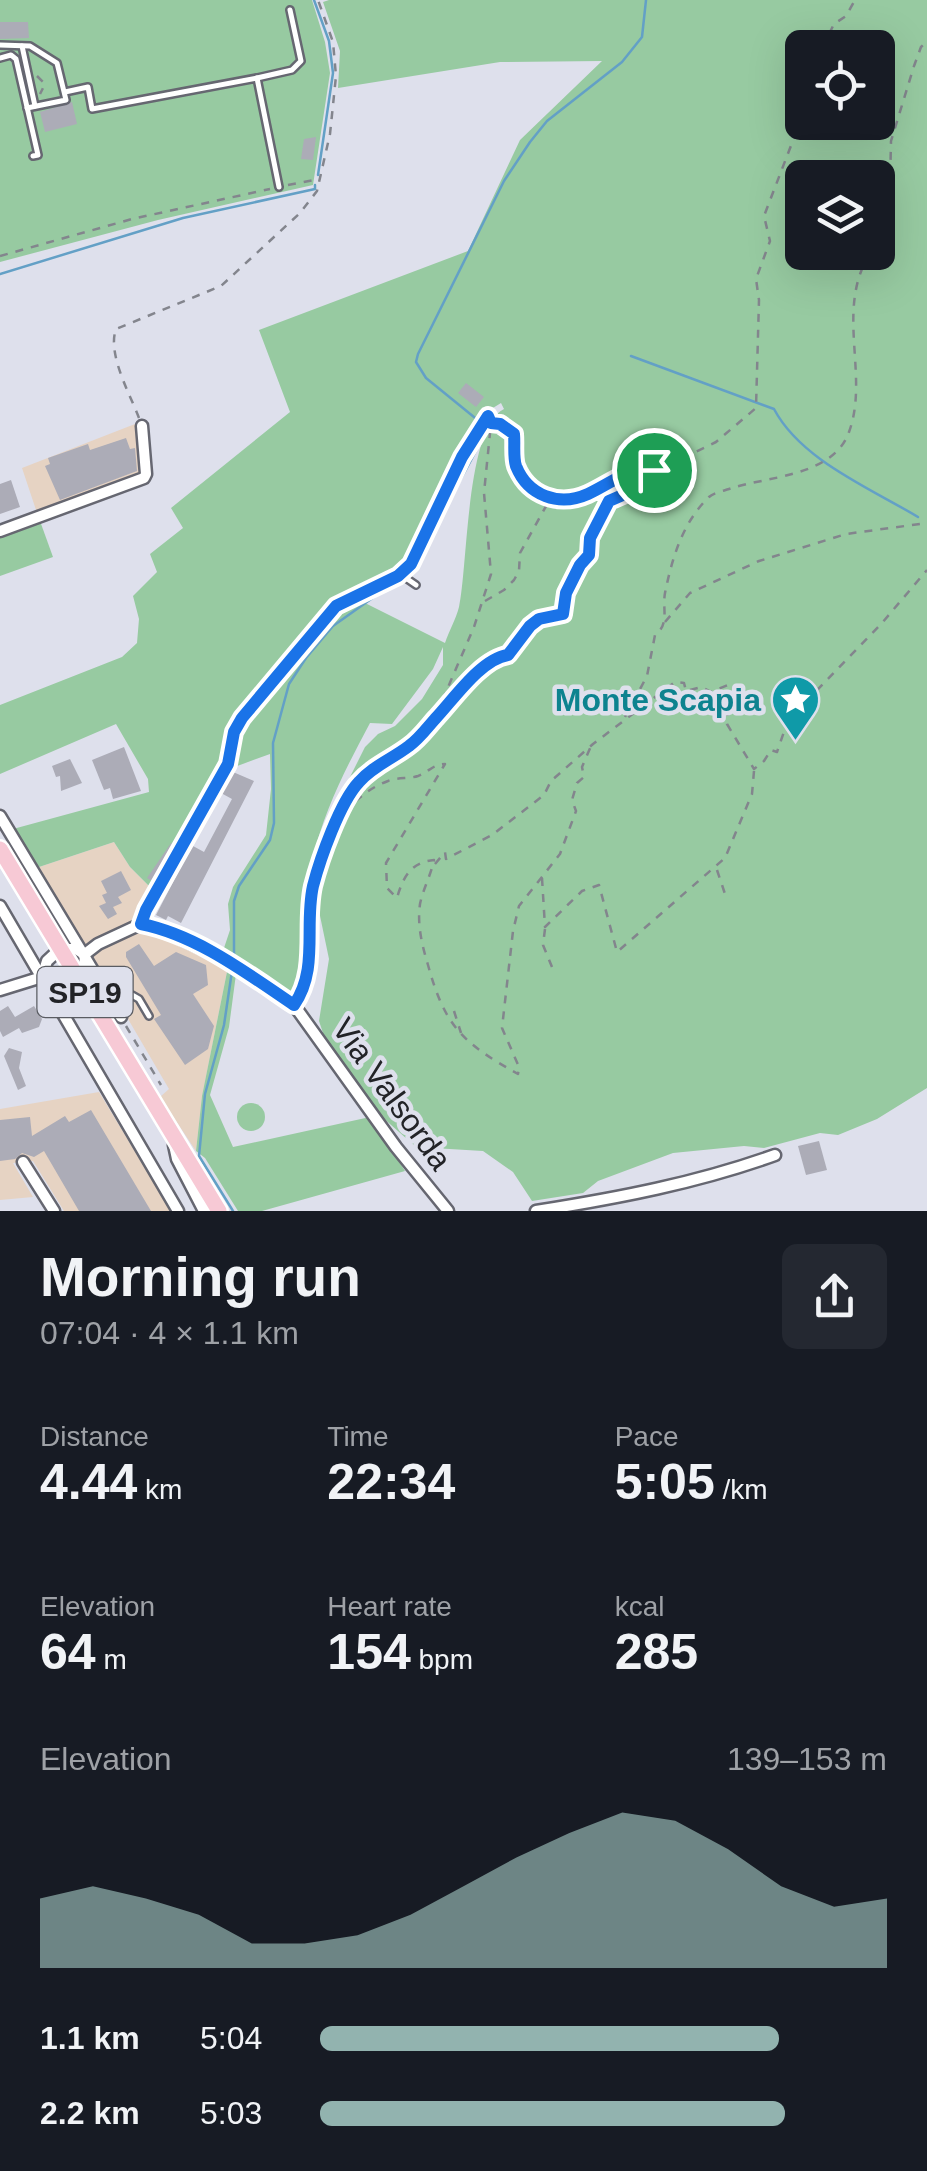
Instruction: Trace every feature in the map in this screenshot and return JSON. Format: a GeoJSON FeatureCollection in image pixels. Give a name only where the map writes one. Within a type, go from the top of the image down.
{"type":"FeatureCollection","features":[{"type":"Feature","properties":{"kind":"main road","name":"SP19"},"geometry":{"type":"LineString","coordinates":[[0,849],[215,1210]]}},
{"type":"Feature","properties":{"kind":"street"},"geometry":{"type":"LineString","coordinates":[[0,530],[144,478],[142,426]]}},
{"type":"Feature","properties":{"kind":"street"},"geometry":{"type":"LineString","coordinates":[[0,816],[121,1018]]}},
{"type":"Feature","properties":{"kind":"street"},"geometry":{"type":"LineString","coordinates":[[0,906],[178,1211]]}},
{"type":"Feature","properties":{"kind":"street"},"geometry":{"type":"LineString","coordinates":[[0,990],[42,977],[77,978],[84,969],[85,954],[141,924]]}},
{"type":"Feature","properties":{"kind":"street","name":"Via Valsorda"},"geometry":{"type":"LineString","coordinates":[[141,924],[171,932],[216,955],[294,1005],[396,1147],[448,1211]]}},
{"type":"Feature","properties":{"kind":"street"},"geometry":{"type":"LineString","coordinates":[[42,977],[47,961],[60,949],[85,954]]}},
{"type":"Feature","properties":{"kind":"street"},"geometry":{"type":"LineString","coordinates":[[536,1211],[631,1196],[718,1175],[775,1155]]}},
{"type":"Feature","properties":{"kind":"street"},"geometry":{"type":"LineString","coordinates":[[24,1162],[54,1211]]}},
{"type":"Feature","properties":{"kind":"lane"},"geometry":{"type":"LineString","coordinates":[[65,92],[88,87],[92,109],[292,70],[302,61],[290,10]]}},
{"type":"Feature","properties":{"kind":"lane"},"geometry":{"type":"LineString","coordinates":[[0,45],[30,46],[57,62],[66,100],[28,106]]}},
{"type":"Feature","properties":{"kind":"lane"},"geometry":{"type":"LineString","coordinates":[[22,45],[30,130],[38,154],[33,156]]}},
{"type":"Feature","properties":{"kind":"lane"},"geometry":{"type":"LineString","coordinates":[[0,58],[11,56],[16,60],[28,106]]}},
{"type":"Feature","properties":{"kind":"lane"},"geometry":{"type":"LineString","coordinates":[[256,78],[279,187]]}},
{"type":"Feature","properties":{"kind":"lane"},"geometry":{"type":"LineString","coordinates":[[400,574],[416,585]]}},
{"type":"Feature","properties":{"kind":"lane"},"geometry":{"type":"LineString","coordinates":[[114,1006],[132,995],[149,1016]]}},
{"type":"Feature","properties":{"kind":"path"},"geometry":{"type":"LineString","coordinates":[[135,407],[116,354],[116,329],[220,286],[300,213],[317,191],[322,178],[336,59],[318,0]]}},
{"type":"Feature","properties":{"kind":"path"},"geometry":{"type":"LineString","coordinates":[[831,30],[855,0]]}},
{"type":"Feature","properties":{"kind":"path"},"geometry":{"type":"LineString","coordinates":[[891,160],[891,141],[914,66],[927,41]]}},
{"type":"Feature","properties":{"kind":"path"},"geometry":{"type":"LineString","coordinates":[[294,1005],[303,992],[307,974],[312,890],[350,793],[380,763],[408,747],[476,674],[520,644],[522,634],[530,626],[539,619],[563,614],[566,593],[589,555],[590,538],[609,501],[625,494],[632,482],[716,442],[756,408],[756,279],[770,241],[764,216],[793,140]]}},
{"type":"Feature","properties":{"kind":"path"},"geometry":{"type":"LineString","coordinates":[[0,256],[132,218],[322,178]]}},
{"type":"Feature","properties":{"kind":"path"},"geometry":{"type":"LineString","coordinates":[[663,624],[667,612],[664,596],[680,538],[710,495],[812,467],[835,455],[849,434],[856,402],[855,289],[863,270]]}},
{"type":"Feature","properties":{"kind":"path"},"geometry":{"type":"LineString","coordinates":[[141,924],[164,874],[228,764],[234,732],[242,718],[336,606],[400,574],[411,564],[462,457],[488,416],[499,408]]}},
{"type":"Feature","properties":{"kind":"path"},"geometry":{"type":"LineString","coordinates":[[434,721],[492,574],[484,493],[491,423],[488,416]]}},
{"type":"Feature","properties":{"kind":"path"},"geometry":{"type":"LineString","coordinates":[[491,423],[514,434],[515,463],[532,487],[550,500],[586,495],[644,466],[654,470]]}},
{"type":"Feature","properties":{"kind":"path"},"geometry":{"type":"LineString","coordinates":[[483,602],[514,580],[520,553],[550,500]]}},
{"type":"Feature","properties":{"kind":"path"},"geometry":{"type":"LineString","coordinates":[[624,720],[628,706],[640,695],[648,676],[656,635],[690,593],[760,560],[846,534],[927,523]]}},
{"type":"Feature","properties":{"kind":"path"},"geometry":{"type":"LineString","coordinates":[[545,927],[582,892],[599,885],[617,952],[688,888],[717,869],[746,810],[754,770],[771,750],[777,752],[788,720],[882,623],[927,570]]}},
{"type":"Feature","properties":{"kind":"path"},"geometry":{"type":"LineString","coordinates":[[591,746],[582,767],[584,777],[577,783],[572,800],[576,810],[560,854],[519,906],[508,954],[502,1028],[519,1067],[518,1074],[462,1037],[445,1016],[435,993],[420,934],[420,903],[434,865],[445,852],[446,859],[492,835],[544,795],[552,781],[591,746],[674,682],[684,684],[686,691],[702,686],[711,692],[727,685],[730,734],[754,770]]}},
{"type":"Feature","properties":{"kind":"path"},"geometry":{"type":"LineString","coordinates":[[339,820],[367,791],[390,780],[420,776],[436,764],[445,764],[386,863],[390,894],[397,898],[404,874],[423,861],[434,860],[434,865]]}},
{"type":"Feature","properties":{"kind":"path"},"geometry":{"type":"LineString","coordinates":[[717,869],[724,894]]}},
{"type":"Feature","properties":{"kind":"path"},"geometry":{"type":"LineString","coordinates":[[542,878],[543,945],[552,966]]}},
{"type":"Feature","properties":{"kind":"path"},"geometry":{"type":"LineString","coordinates":[[454,1011],[462,1037]]}},
{"type":"Feature","properties":{"kind":"path"},"geometry":{"type":"LineString","coordinates":[[121,1018],[161,1085]]}},
{"type":"Feature","properties":{"kind":"shaded area"},"geometry":{"type":"Polygon","coordinates":[[[135,424],[144,473],[37,513],[22,468],[135,424]]]}},
{"type":"Feature","properties":{"kind":"shaded area"},"geometry":{"type":"Polygon","coordinates":[[[114,842],[130,867],[152,889],[138,922],[86,948],[39,867],[114,842]]]}},
{"type":"Feature","properties":{"kind":"shaded area"},"geometry":{"type":"Polygon","coordinates":[[[143,927],[157,930],[228,967],[202,1096],[196,1151],[160,1097],[169,1089],[90,954],[143,927]]]}},
{"type":"Feature","properties":{"kind":"shaded area"},"geometry":{"type":"Polygon","coordinates":[[[99,1092],[171,1211],[64,1211],[33,1161],[13,1163],[33,1197],[0,1200],[0,1109],[99,1092]]]}},
{"type":"Feature","properties":{"kind":"green space"},"geometry":{"type":"Polygon","coordinates":[[[0,0],[312,0],[330,73],[313,185],[158,220],[0,262],[0,0]]]}},
{"type":"Feature","properties":{"kind":"green space"},"geometry":{"type":"Polygon","coordinates":[[[329,0],[927,0],[927,1088],[877,1119],[838,1135],[820,1133],[764,1148],[744,1146],[673,1153],[598,1181],[583,1193],[532,1201],[513,1172],[483,1151],[416,1147],[373,1109],[324,1036],[319,1021],[329,959],[319,911],[319,853],[334,809],[365,747],[378,734],[395,726],[422,699],[443,665],[443,647],[433,669],[392,724],[370,723],[337,789],[313,858],[302,963],[293,996],[223,951],[230,930],[228,904],[233,887],[266,835],[271,789],[270,754],[229,769],[242,725],[335,614],[357,599],[445,643],[459,607],[475,468],[492,421],[504,409],[501,403],[488,411],[455,462],[404,565],[331,605],[236,722],[223,766],[152,889],[130,867],[114,842],[39,867],[13,829],[149,792],[148,779],[116,724],[0,774],[0,705],[122,657],[137,643],[139,619],[133,596],[157,572],[150,554],[183,528],[171,508],[290,412],[259,330],[468,251],[520,140],[602,61],[500,62],[338,88],[340,51],[323,2],[329,0]]]}},
{"type":"Feature","properties":{"kind":"green space"},"geometry":{"type":"Polygon","coordinates":[[[40,521],[53,557],[0,576],[0,535],[40,521]]]}},
{"type":"Feature","properties":{"kind":"green space"},"geometry":{"type":"Polygon","coordinates":[[[228,967],[236,974],[229,1027],[210,1095],[233,1147],[370,1117],[405,1171],[262,1211],[238,1211],[205,1158],[196,1151],[202,1096],[228,967]]]}},
{"type":"Feature","properties":{"kind":"green space"},"geometry":{"type":"Polygon","coordinates":[[[251,1103],[261,1107],[265,1117],[261,1127],[251,1131],[241,1127],[237,1117],[241,1107],[251,1103]]]}},
{"type":"Feature","properties":{"kind":"building"},"geometry":{"type":"Polygon","coordinates":[[[0,22],[28,22],[29,38],[0,39],[0,22]]]}},
{"type":"Feature","properties":{"kind":"building"},"geometry":{"type":"Polygon","coordinates":[[[72,102],[77,124],[45,132],[40,112],[72,102]]]}},
{"type":"Feature","properties":{"kind":"building"},"geometry":{"type":"Polygon","coordinates":[[[316,137],[313,160],[301,159],[304,139],[316,137]]]}},
{"type":"Feature","properties":{"kind":"building"},"geometry":{"type":"Polygon","coordinates":[[[466,383],[484,397],[476,407],[458,393],[466,383]]]}},
{"type":"Feature","properties":{"kind":"building"},"geometry":{"type":"Polygon","coordinates":[[[126,438],[130,449],[135,448],[137,471],[60,500],[45,466],[50,464],[48,458],[88,444],[90,450],[126,438]]]}},
{"type":"Feature","properties":{"kind":"building"},"geometry":{"type":"Polygon","coordinates":[[[11,480],[20,507],[0,514],[0,484],[11,480]]]}},
{"type":"Feature","properties":{"kind":"building"},"geometry":{"type":"Polygon","coordinates":[[[124,747],[141,791],[113,799],[110,788],[104,790],[92,760],[124,747]]]}},
{"type":"Feature","properties":{"kind":"building"},"geometry":{"type":"Polygon","coordinates":[[[70,759],[82,783],[61,791],[60,776],[56,777],[52,766],[70,759]]]}},
{"type":"Feature","properties":{"kind":"building"},"geometry":{"type":"Polygon","coordinates":[[[233,772],[254,781],[181,923],[168,916],[166,920],[156,915],[193,846],[204,852],[232,799],[221,793],[233,772]]]}},
{"type":"Feature","properties":{"kind":"building"},"geometry":{"type":"Polygon","coordinates":[[[171,843],[176,846],[155,883],[147,878],[171,843]]]}},
{"type":"Feature","properties":{"kind":"building"},"geometry":{"type":"Polygon","coordinates":[[[121,871],[131,890],[118,897],[122,903],[113,907],[117,914],[108,919],[99,906],[106,903],[102,895],[107,893],[101,881],[121,871]]]}},
{"type":"Feature","properties":{"kind":"building"},"geometry":{"type":"Polygon","coordinates":[[[139,944],[154,966],[176,952],[206,965],[208,985],[193,994],[214,1026],[208,1049],[185,1065],[154,1019],[161,1015],[126,957],[126,952],[139,944]]]}},
{"type":"Feature","properties":{"kind":"building"},"geometry":{"type":"Polygon","coordinates":[[[8,1006],[15,1017],[34,1006],[42,1019],[39,1027],[22,1033],[19,1028],[3,1037],[0,1011],[8,1006]]]}},
{"type":"Feature","properties":{"kind":"building"},"geometry":{"type":"Polygon","coordinates":[[[9,1048],[22,1052],[19,1068],[26,1086],[18,1090],[4,1056],[9,1048]]]}},
{"type":"Feature","properties":{"kind":"building"},"geometry":{"type":"Polygon","coordinates":[[[91,1110],[151,1211],[79,1211],[44,1151],[34,1157],[22,1153],[15,1159],[0,1161],[0,1120],[30,1117],[32,1136],[65,1116],[69,1122],[91,1110]]]}},
{"type":"Feature","properties":{"kind":"building"},"geometry":{"type":"Polygon","coordinates":[[[819,1141],[827,1170],[806,1175],[798,1146],[819,1141]]]}},
{"type":"Feature","properties":{"kind":"waterway"},"geometry":{"type":"LineString","coordinates":[[314,0],[329,41],[333,73],[318,175]]}},
{"type":"Feature","properties":{"kind":"waterway"},"geometry":{"type":"LineString","coordinates":[[234,960],[234,901],[239,886],[270,840],[274,823],[273,743],[289,684],[333,626],[412,570],[484,436],[485,426],[426,378],[416,362],[418,354],[504,181],[547,121],[622,62],[642,37],[646,0]]}},
{"type":"Feature","properties":{"kind":"waterway"},"geometry":{"type":"LineString","coordinates":[[0,274],[183,218],[315,189],[315,185]]}},
{"type":"Feature","properties":{"kind":"waterway"},"geometry":{"type":"LineString","coordinates":[[631,356],[774,409],[786,427],[819,458],[918,517]]}},
{"type":"Feature","properties":{"kind":"waterway"},"geometry":{"type":"LineString","coordinates":[[232,971],[224,1025],[205,1094],[199,1156],[233,1211]]}},
{"type":"Feature","properties":{"kind":"place","name":"Monte Scapia"},"geometry":{"type":"Point","coordinates":[796,742]}},
{"type":"Feature","properties":{"kind":"route"},"geometry":{"type":"LineString","coordinates":[[488,416],[491,423],[514,434],[515,463],[525,480],[550,500],[586,495],[644,466],[654,470],[632,482],[625,494],[609,501],[590,538],[589,555],[566,593],[563,614],[539,619],[530,626],[522,634],[520,644],[476,674],[408,747],[380,763],[350,793],[312,890],[307,974],[303,992],[294,1005],[216,955],[171,932],[141,924],[164,874],[228,764],[234,732],[242,718],[336,606],[398,576],[411,564],[462,457],[488,416]]}}]}
